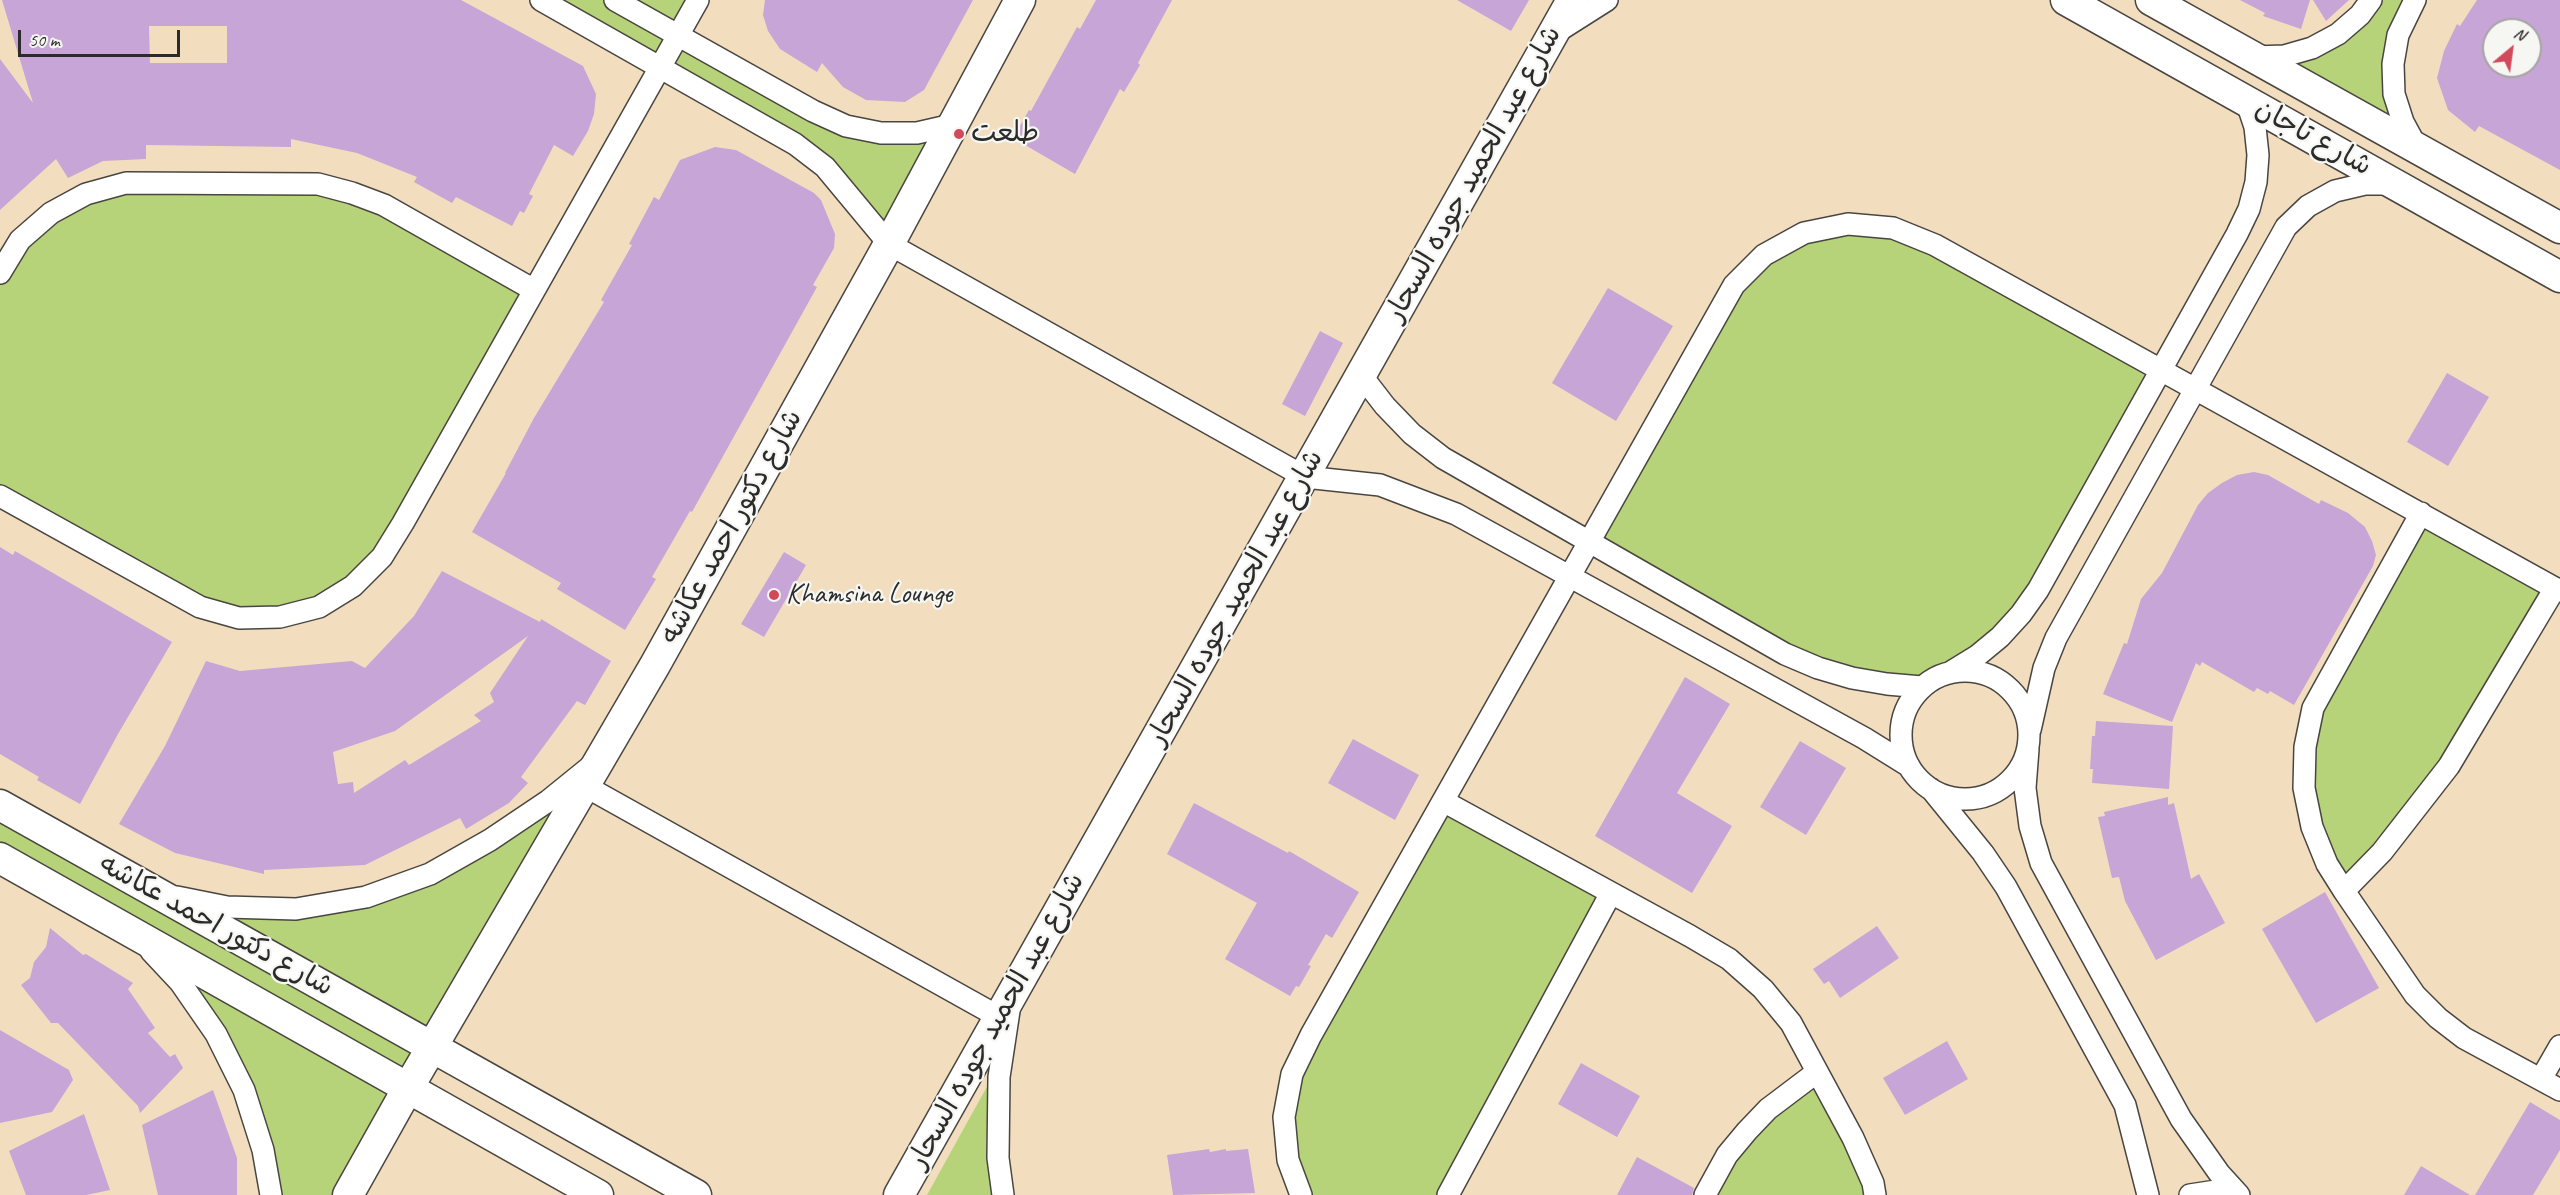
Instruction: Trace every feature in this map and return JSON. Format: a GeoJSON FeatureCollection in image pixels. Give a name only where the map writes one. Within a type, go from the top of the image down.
{"type":"FeatureCollection","features":[{"type":"Feature","properties":{"kind":"street"},"geometry":{"type":"LineString","coordinates":[[541,0],[795,144],[825,167],[889,244],[1305,477],[1380,485],[1456,514],[1855,733],[1909,766]]}},
{"type":"Feature","properties":{"kind":"street"},"geometry":{"type":"LineString","coordinates":[[615,0],[813,111],[846,126],[881,133],[917,133],[952,125]]}},
{"type":"Feature","properties":{"kind":"street"},"geometry":{"type":"LineString","coordinates":[[0,496],[200,608],[239,618],[280,618],[319,607],[353,586],[382,558],[698,0]]}},
{"type":"Feature","properties":{"kind":"street","name":"شارع دكتور احمد عكاشه"},"geometry":{"type":"LineString","coordinates":[[348,1195],[758,483],[1020,0]]}},
{"type":"Feature","properties":{"kind":"street","name":"شارع عبد الحميد جوده السحار"},"geometry":{"type":"LineString","coordinates":[[899,1195],[1572,0]]}},
{"type":"Feature","properties":{"kind":"street"},"geometry":{"type":"LineString","coordinates":[[1554,33],[1607,0]]}},
{"type":"Feature","properties":{"kind":"street","name":"شارع تاجان"},"geometry":{"type":"LineString","coordinates":[[2066,0],[2110,11],[2246,100],[2560,277]]}},
{"type":"Feature","properties":{"kind":"street","name":"شارع تاجان"},"geometry":{"type":"LineString","coordinates":[[2151,0],[2560,228]]}},
{"type":"Feature","properties":{"kind":"street"},"geometry":{"type":"LineString","coordinates":[[2254,57],[2284,56],[2312,48],[2338,34],[2360,15],[2371,0]]}},
{"type":"Feature","properties":{"kind":"street"},"geometry":{"type":"LineString","coordinates":[[2415,0],[2398,35],[2393,64],[2397,103],[2403,122],[2417,149]]}},
{"type":"Feature","properties":{"kind":"street"},"geometry":{"type":"LineString","coordinates":[[2148,1195],[2125,1105],[2006,886],[1977,844],[1909,766],[1902,746],[1902,724],[1909,704],[1922,687],[1936,677],[1952,672],[1977,656],[2000,637],[2021,614],[2038,590],[2161,370],[2249,209],[2256,182],[2258,154],[2254,127],[2246,100]]}},
{"type":"Feature","properties":{"kind":"street"},"geometry":{"type":"LineString","coordinates":[[0,273],[20,240],[51,213],[86,194],[126,183],[318,184],[352,193],[384,206],[534,290]]}},
{"type":"Feature","properties":{"kind":"street"},"geometry":{"type":"LineString","coordinates":[[1931,789],[1950,797],[1970,799],[1990,794],[2007,784],[2020,768],[2029,740],[2044,668],[2056,638],[2286,227],[2308,206],[2335,191],[2365,184],[2395,184]]}},
{"type":"Feature","properties":{"kind":"street"},"geometry":{"type":"LineString","coordinates":[[1301,1195],[1288,1160],[1284,1117],[1292,1074],[1311,1035],[1734,285],[1764,255],[1804,233],[1848,224],[1893,228],[1935,245],[2557,589],[2450,766],[2382,852],[2344,891]]}},
{"type":"Feature","properties":{"kind":"street"},"geometry":{"type":"LineString","coordinates":[[1361,375],[1412,434],[1443,458],[1785,654],[1818,668],[1852,678],[1922,687]]}},
{"type":"Feature","properties":{"kind":"street"},"geometry":{"type":"LineString","coordinates":[[2421,513],[2313,708],[2304,747],[2304,788],[2312,827],[2327,864],[2415,995],[2438,1018],[2464,1038],[2560,1090]]}},
{"type":"Feature","properties":{"kind":"street"},"geometry":{"type":"LineString","coordinates":[[1952,672],[1979,672],[2004,683],[2022,704],[2029,740],[2025,788],[2030,826],[2041,863],[2181,1119],[2212,1165],[2239,1195]]}},
{"type":"Feature","properties":{"kind":"street"},"geometry":{"type":"LineString","coordinates":[[160,894],[227,907],[296,909],[366,897],[430,874],[490,840],[548,801],[602,757]]}},
{"type":"Feature","properties":{"kind":"street"},"geometry":{"type":"LineString","coordinates":[[585,786],[1005,1007],[999,1077],[998,1158],[1003,1195]]}},
{"type":"Feature","properties":{"kind":"street"},"geometry":{"type":"LineString","coordinates":[[1443,801],[1729,959],[1754,981],[1791,1023],[1853,1138],[1873,1183],[1875,1195]]}},
{"type":"Feature","properties":{"kind":"street","name":"شارع دكتور احمد عكاشه"},"geometry":{"type":"LineString","coordinates":[[0,805],[696,1195]]}},
{"type":"Feature","properties":{"kind":"street","name":"شارع دكتور احمد عكاشه"},"geometry":{"type":"LineString","coordinates":[[0,858],[598,1195]]}},
{"type":"Feature","properties":{"kind":"street"},"geometry":{"type":"LineString","coordinates":[[1448,1195],[1611,893]]}},
{"type":"Feature","properties":{"kind":"street"},"geometry":{"type":"LineString","coordinates":[[137,935],[180,982],[216,1034],[244,1090],[263,1150],[271,1195]]}},
{"type":"Feature","properties":{"kind":"street"},"geometry":{"type":"LineString","coordinates":[[2541,1079],[2560,1046]]}},
{"type":"Feature","properties":{"kind":"street"},"geometry":{"type":"LineString","coordinates":[[1705,1195],[1727,1155],[1747,1131],[1768,1109],[1817,1072]]}},
{"type":"Feature","properties":{"kind":"street"},"geometry":{"type":"LineString","coordinates":[[2190,1195],[2216,1191],[2231,1195]]}},
{"type":"Feature","properties":{"kind":"green space"},"geometry":{"type":"Polygon","coordinates":[[[541,0],[698,0],[679,36],[846,126],[952,125],[889,244],[825,167],[541,0]]]}},
{"type":"Feature","properties":{"kind":"green space"},"geometry":{"type":"Polygon","coordinates":[[[2371,0],[2415,0],[2393,64],[2417,149],[2284,56],[2312,48],[2371,0]]]}},
{"type":"Feature","properties":{"kind":"green space"},"geometry":{"type":"Polygon","coordinates":[[[318,184],[534,290],[403,523],[319,607],[239,618],[0,496],[0,273],[20,240],[86,194],[318,184]]]}},
{"type":"Feature","properties":{"kind":"green space"},"geometry":{"type":"Polygon","coordinates":[[[1893,228],[2161,370],[2038,590],[1951,672],[1936,677],[1922,687],[1852,678],[1589,542],[1734,285],[1804,233],[1893,228]]]}},
{"type":"Feature","properties":{"kind":"green space"},"geometry":{"type":"Polygon","coordinates":[[[2421,513],[2555,588],[2478,720],[2344,891],[2327,864],[2305,747],[2421,513]]]}},
{"type":"Feature","properties":{"kind":"green space"},"geometry":{"type":"Polygon","coordinates":[[[602,757],[348,1195],[271,1195],[245,1094],[137,936],[0,858],[0,805],[160,894],[296,909],[430,874],[602,757]]]}},
{"type":"Feature","properties":{"kind":"green space"},"geometry":{"type":"Polygon","coordinates":[[[1443,801],[1611,893],[1448,1195],[1301,1195],[1288,1160],[1292,1074],[1443,801]]]}},
{"type":"Feature","properties":{"kind":"green space"},"geometry":{"type":"Polygon","coordinates":[[[1817,1072],[1875,1195],[1705,1195],[1727,1155],[1817,1072]]]}},
{"type":"Feature","properties":{"kind":"green space"},"geometry":{"type":"Polygon","coordinates":[[[994,1074],[996,1195],[927,1195],[994,1074]]]}},
{"type":"Feature","properties":{"kind":"building"},"geometry":{"type":"Polygon","coordinates":[[[2,0],[461,0],[583,66],[596,94],[594,114],[588,131],[573,156],[554,145],[529,194],[533,196],[524,213],[520,211],[512,226],[456,197],[452,203],[414,182],[417,177],[357,153],[291,139],[291,147],[146,145],[146,159],[103,161],[68,178],[56,159],[0,210],[0,59],[33,103],[2,0]],[[149,26],[150,63],[227,63],[227,26],[149,26]]]}},
{"type":"Feature","properties":{"kind":"building"},"geometry":{"type":"Polygon","coordinates":[[[765,0],[973,0],[924,90],[905,102],[866,100],[843,87],[822,63],[817,72],[780,49],[768,31],[763,15],[765,0]]]}},
{"type":"Feature","properties":{"kind":"building"},"geometry":{"type":"Polygon","coordinates":[[[1096,0],[1172,0],[1138,63],[1140,65],[1124,92],[1120,89],[1075,174],[1013,138],[1029,110],[1031,111],[1077,27],[1080,29],[1096,0]]]}},
{"type":"Feature","properties":{"kind":"building"},"geometry":{"type":"Polygon","coordinates":[[[1457,0],[1529,0],[1511,31],[1457,0]]]}},
{"type":"Feature","properties":{"kind":"building"},"geometry":{"type":"Polygon","coordinates":[[[2240,0],[2310,0],[2301,29],[2263,16],[2265,13],[2240,0]]]}},
{"type":"Feature","properties":{"kind":"building"},"geometry":{"type":"Polygon","coordinates":[[[2313,0],[2349,0],[2326,21],[2313,0]]]}},
{"type":"Feature","properties":{"kind":"building"},"geometry":{"type":"Polygon","coordinates":[[[2477,0],[2560,0],[2560,170],[2479,126],[2475,132],[2448,110],[2437,78],[2444,51],[2457,24],[2460,26],[2477,0]]]}},
{"type":"Feature","properties":{"kind":"building"},"geometry":{"type":"Polygon","coordinates":[[[715,147],[736,150],[814,193],[821,200],[835,234],[834,248],[813,285],[817,287],[692,512],[690,511],[652,577],[656,579],[625,630],[557,589],[561,583],[472,532],[534,418],[604,302],[601,300],[632,245],[629,244],[654,197],[659,200],[680,160],[715,147]]]}},
{"type":"Feature","properties":{"kind":"building"},"geometry":{"type":"Polygon","coordinates":[[[1608,288],[1673,326],[1616,421],[1552,383],[1608,288]]]}},
{"type":"Feature","properties":{"kind":"building"},"geometry":{"type":"Polygon","coordinates":[[[1320,331],[1343,343],[1305,416],[1282,404],[1320,331]]]}},
{"type":"Feature","properties":{"kind":"building"},"geometry":{"type":"Polygon","coordinates":[[[2447,373],[2489,397],[2448,466],[2407,442],[2447,373]]]}},
{"type":"Feature","properties":{"kind":"building"},"geometry":{"type":"Polygon","coordinates":[[[2254,472],[2268,475],[2319,504],[2321,500],[2348,513],[2365,527],[2376,555],[2373,566],[2294,705],[2270,691],[2268,694],[2257,688],[2254,692],[2202,662],[2200,666],[2196,663],[2172,722],[2103,694],[2124,643],[2127,644],[2141,599],[2162,573],[2198,505],[2208,493],[2222,483],[2237,475],[2254,472]]]}},
{"type":"Feature","properties":{"kind":"building"},"geometry":{"type":"Polygon","coordinates":[[[0,547],[13,555],[15,551],[172,642],[80,804],[37,780],[39,777],[0,754],[0,547]]]}},
{"type":"Feature","properties":{"kind":"building","name":"Khamsina Lounge"},"geometry":{"type":"Polygon","coordinates":[[[784,552],[806,565],[764,637],[741,624],[784,552]]]}},
{"type":"Feature","properties":{"kind":"building"},"geometry":{"type":"Polygon","coordinates":[[[442,571],[540,622],[541,619],[611,661],[585,705],[577,701],[521,777],[528,783],[509,803],[466,829],[460,818],[365,865],[264,870],[264,874],[175,853],[119,824],[165,746],[206,661],[240,671],[352,661],[365,668],[414,616],[442,571]],[[528,636],[395,731],[333,752],[338,784],[353,782],[354,793],[405,760],[409,765],[481,721],[474,715],[494,702],[490,693],[528,636]]]}},
{"type":"Feature","properties":{"kind":"building"},"geometry":{"type":"Polygon","coordinates":[[[1685,677],[1730,704],[1677,793],[1732,826],[1692,893],[1595,836],[1685,677]]]}},
{"type":"Feature","properties":{"kind":"building"},"geometry":{"type":"Polygon","coordinates":[[[2096,721],[2173,726],[2169,789],[2092,783],[2093,769],[2090,769],[2092,736],[2095,736],[2096,721]]]}},
{"type":"Feature","properties":{"kind":"building"},"geometry":{"type":"Polygon","coordinates":[[[1353,739],[1419,775],[1395,820],[1328,783],[1353,739]]]}},
{"type":"Feature","properties":{"kind":"building"},"geometry":{"type":"Polygon","coordinates":[[[1800,741],[1846,768],[1806,835],[1760,807],[1800,741]]]}},
{"type":"Feature","properties":{"kind":"building"},"geometry":{"type":"Polygon","coordinates":[[[2168,797],[2168,805],[2174,803],[2191,879],[2199,874],[2225,923],[2156,960],[2125,901],[2119,877],[2112,878],[2098,817],[2105,816],[2104,812],[2168,797]]]}},
{"type":"Feature","properties":{"kind":"building"},"geometry":{"type":"Polygon","coordinates":[[[1194,803],[1288,853],[1289,851],[1359,892],[1332,938],[1326,934],[1308,965],[1311,966],[1299,987],[1296,986],[1290,996],[1225,959],[1257,903],[1167,854],[1194,803]]]}},
{"type":"Feature","properties":{"kind":"building"},"geometry":{"type":"Polygon","coordinates":[[[2325,892],[2379,988],[2316,1023],[2262,929],[2325,892]]]}},
{"type":"Feature","properties":{"kind":"building"},"geometry":{"type":"Polygon","coordinates":[[[1877,926],[1899,958],[1840,998],[1829,981],[1824,984],[1813,969],[1877,926]]]}},
{"type":"Feature","properties":{"kind":"building"},"geometry":{"type":"Polygon","coordinates":[[[50,928],[83,955],[86,954],[133,983],[128,989],[155,1028],[148,1033],[170,1057],[175,1054],[183,1068],[140,1113],[138,1106],[58,1023],[51,1023],[21,985],[30,978],[34,962],[46,947],[50,928]]]}},
{"type":"Feature","properties":{"kind":"building"},"geometry":{"type":"Polygon","coordinates":[[[0,1030],[69,1070],[73,1080],[52,1112],[0,1123],[0,1030]]]}},
{"type":"Feature","properties":{"kind":"building"},"geometry":{"type":"Polygon","coordinates":[[[1947,1041],[1968,1079],[1905,1115],[1883,1078],[1947,1041]]]}},
{"type":"Feature","properties":{"kind":"building"},"geometry":{"type":"Polygon","coordinates":[[[1581,1063],[1640,1096],[1617,1137],[1558,1104],[1581,1063]]]}},
{"type":"Feature","properties":{"kind":"building"},"geometry":{"type":"Polygon","coordinates":[[[213,1090],[237,1158],[237,1195],[158,1195],[142,1125],[213,1090]]]}},
{"type":"Feature","properties":{"kind":"building"},"geometry":{"type":"Polygon","coordinates":[[[2530,1102],[2560,1120],[2560,1150],[2533,1195],[2475,1195],[2530,1102]]]}},
{"type":"Feature","properties":{"kind":"building"},"geometry":{"type":"Polygon","coordinates":[[[84,1114],[110,1190],[86,1195],[26,1195],[9,1151],[84,1114]]]}},
{"type":"Feature","properties":{"kind":"building"},"geometry":{"type":"Polygon","coordinates":[[[1209,1149],[1210,1152],[1248,1149],[1255,1193],[1173,1195],[1167,1155],[1209,1149]]]}},
{"type":"Feature","properties":{"kind":"building"},"geometry":{"type":"Polygon","coordinates":[[[1637,1157],[1694,1188],[1692,1195],[1617,1195],[1637,1157]]]}},
{"type":"Feature","properties":{"kind":"building"},"geometry":{"type":"Polygon","coordinates":[[[2421,1166],[2470,1195],[2404,1195],[2421,1166]]]}},
{"type":"Feature","properties":{"kind":"place","name":"طلعت"},"geometry":{"type":"Point","coordinates":[959,134]}},
{"type":"Feature","properties":{"kind":"place","name":"Khamsina Lounge"},"geometry":{"type":"Point","coordinates":[774,595]}}]}
